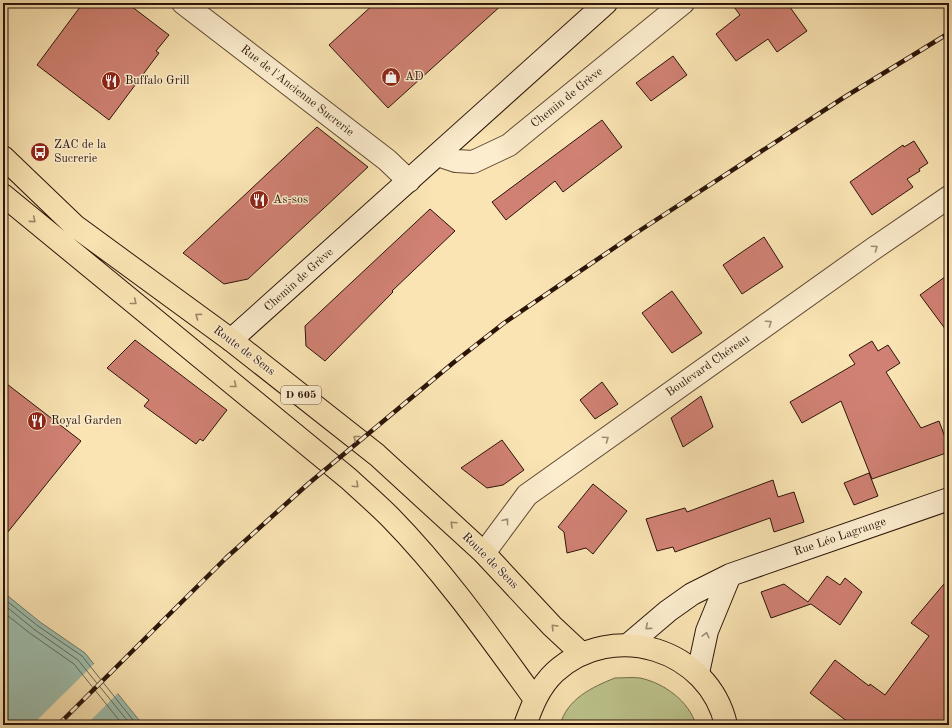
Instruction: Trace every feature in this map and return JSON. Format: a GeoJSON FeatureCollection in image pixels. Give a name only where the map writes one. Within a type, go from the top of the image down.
{"type":"FeatureCollection","features":[{"type":"Feature","properties":{"kind":"main road","name":"Route de Sens"},"geometry":{"type":"LineString","coordinates":[[3,157],[75,226],[231,340],[377,454],[484,553],[552,626],[582,654]]}},
{"type":"Feature","properties":{"kind":"main road","name":"D 605"},"geometry":{"type":"LineString","coordinates":[[3,195],[349,479],[390,516],[443,577],[511,664],[534,698]]}},
{"type":"Feature","properties":{"kind":"main road"},"geometry":{"type":"LineString","coordinates":[[525,725],[534,698],[555,672],[582,654],[605,647],[628,645],[654,648],[677,658],[698,673],[713,692],[724,714],[726,725]]}},
{"type":"Feature","properties":{"kind":"street","name":"Rue de l'Ancienne Sucrerie"},"geometry":{"type":"LineString","coordinates":[[183,3],[387,160],[409,182]]}},
{"type":"Feature","properties":{"kind":"street","name":"Chemin de Grève"},"geometry":{"type":"LineString","coordinates":[[231,340],[409,182],[606,3]]}},
{"type":"Feature","properties":{"kind":"street","name":"Chemin de Grève"},"geometry":{"type":"LineString","coordinates":[[438,155],[456,160],[473,162],[508,145],[683,3]]}},
{"type":"Feature","properties":{"kind":"street","name":"Boulevard Chéreau"},"geometry":{"type":"LineString","coordinates":[[484,553],[528,495],[873,248],[949,197]]}},
{"type":"Feature","properties":{"kind":"street","name":"Rue Léo Lagrange"},"geometry":{"type":"LineString","coordinates":[[628,645],[668,611],[692,594],[730,575],[949,499]]}},
{"type":"Feature","properties":{"kind":"street"},"geometry":{"type":"LineString","coordinates":[[698,673],[707,631],[730,575]]}},
{"type":"Feature","properties":{"kind":"green space"},"geometry":{"type":"Polygon","coordinates":[[[615,678],[640,678],[658,684],[682,701],[693,716],[696,725],[560,725],[563,716],[574,701],[589,690],[615,678]]]}},
{"type":"Feature","properties":{"kind":"water"},"geometry":{"type":"Polygon","coordinates":[[[3,592],[40,622],[85,653],[143,725],[3,725],[3,592]]]}},
{"type":"Feature","properties":{"kind":"pier"},"geometry":{"type":"Polygon","coordinates":[[[95,663],[119,692],[86,725],[32,725],[95,663]]]}},
{"type":"Feature","properties":{"kind":"building","name":"Buffalo Grill"},"geometry":{"type":"Polygon","coordinates":[[[83,3],[127,3],[169,35],[156,51],[159,53],[109,120],[37,65],[83,3]]]}},
{"type":"Feature","properties":{"kind":"building","name":"AD"},"geometry":{"type":"Polygon","coordinates":[[[375,3],[504,3],[388,108],[329,45],[375,3]]]}},
{"type":"Feature","properties":{"kind":"building"},"geometry":{"type":"Polygon","coordinates":[[[731,3],[787,3],[807,31],[777,52],[768,39],[736,61],[716,34],[740,15],[731,3]]]}},
{"type":"Feature","properties":{"kind":"building"},"geometry":{"type":"Polygon","coordinates":[[[673,56],[687,75],[651,101],[636,83],[673,56]]]}},
{"type":"Feature","properties":{"kind":"building"},"geometry":{"type":"Polygon","coordinates":[[[602,120],[622,147],[563,192],[555,181],[506,220],[492,202],[602,120]]]}},
{"type":"Feature","properties":{"kind":"building"},"geometry":{"type":"Polygon","coordinates":[[[317,127],[368,167],[248,279],[224,284],[183,253],[317,127]]]}},
{"type":"Feature","properties":{"kind":"building"},"geometry":{"type":"Polygon","coordinates":[[[914,141],[928,163],[919,169],[920,171],[907,179],[913,187],[872,215],[850,182],[903,145],[904,147],[914,141]]]}},
{"type":"Feature","properties":{"kind":"building"},"geometry":{"type":"Polygon","coordinates":[[[430,209],[455,231],[392,291],[393,292],[325,361],[306,346],[305,326],[430,209]]]}},
{"type":"Feature","properties":{"kind":"building"},"geometry":{"type":"Polygon","coordinates":[[[764,237],[783,267],[742,294],[723,265],[764,237]]]}},
{"type":"Feature","properties":{"kind":"building"},"geometry":{"type":"Polygon","coordinates":[[[949,274],[949,334],[920,295],[949,274]]]}},
{"type":"Feature","properties":{"kind":"building"},"geometry":{"type":"Polygon","coordinates":[[[672,291],[702,333],[672,353],[642,313],[672,291]]]}},
{"type":"Feature","properties":{"kind":"building"},"geometry":{"type":"Polygon","coordinates":[[[135,340],[227,410],[203,441],[200,439],[196,444],[144,406],[149,400],[107,368],[135,340]]]}},
{"type":"Feature","properties":{"kind":"building"},"geometry":{"type":"Polygon","coordinates":[[[872,341],[878,351],[888,345],[900,363],[886,372],[921,428],[939,421],[949,448],[949,452],[872,479],[841,401],[802,423],[790,402],[855,364],[849,355],[872,341]]]}},
{"type":"Feature","properties":{"kind":"building"},"geometry":{"type":"Polygon","coordinates":[[[3,381],[81,441],[3,538],[3,381]]]}},
{"type":"Feature","properties":{"kind":"building"},"geometry":{"type":"Polygon","coordinates":[[[602,382],[618,404],[595,419],[580,400],[602,382]]]}},
{"type":"Feature","properties":{"kind":"building"},"geometry":{"type":"Polygon","coordinates":[[[701,396],[713,427],[683,447],[671,418],[701,396]]]}},
{"type":"Feature","properties":{"kind":"building"},"geometry":{"type":"Polygon","coordinates":[[[502,440],[524,470],[503,485],[487,488],[461,468],[502,440]]]}},
{"type":"Feature","properties":{"kind":"building"},"geometry":{"type":"Polygon","coordinates":[[[869,473],[878,496],[854,505],[844,483],[869,473]]]}},
{"type":"Feature","properties":{"kind":"building"},"geometry":{"type":"Polygon","coordinates":[[[773,480],[778,497],[794,492],[804,522],[774,532],[770,518],[675,552],[673,547],[657,551],[646,519],[685,508],[687,512],[773,480]]]}},
{"type":"Feature","properties":{"kind":"building"},"geometry":{"type":"Polygon","coordinates":[[[593,484],[627,511],[593,554],[586,548],[567,553],[564,532],[558,527],[593,484]]]}},
{"type":"Feature","properties":{"kind":"building"},"geometry":{"type":"Polygon","coordinates":[[[827,576],[840,585],[845,578],[862,592],[840,625],[811,604],[771,618],[761,592],[784,584],[808,602],[827,576]]]}},
{"type":"Feature","properties":{"kind":"building"},"geometry":{"type":"Polygon","coordinates":[[[949,578],[949,725],[852,725],[810,693],[835,660],[869,686],[870,684],[885,695],[929,636],[911,623],[949,578]]]}},
{"type":"Feature","properties":{"kind":"railway"},"geometry":{"type":"LineString","coordinates":[[58,725],[226,558],[308,484],[453,363],[504,323],[636,233],[843,98],[949,33]]}},
{"type":"Feature","properties":{"kind":"place","name":"AD"},"geometry":{"type":"Point","coordinates":[391,77]}},
{"type":"Feature","properties":{"kind":"place","name":"Buffalo Grill"},"geometry":{"type":"Point","coordinates":[111,81]}},
{"type":"Feature","properties":{"kind":"place","name":"ZAC de la Sucrerie"},"geometry":{"type":"Point","coordinates":[40,152]}},
{"type":"Feature","properties":{"kind":"place","name":"As-sos"},"geometry":{"type":"Point","coordinates":[259,200]}},
{"type":"Feature","properties":{"kind":"place","name":"Royal Garden"},"geometry":{"type":"Point","coordinates":[37,421]}}]}
